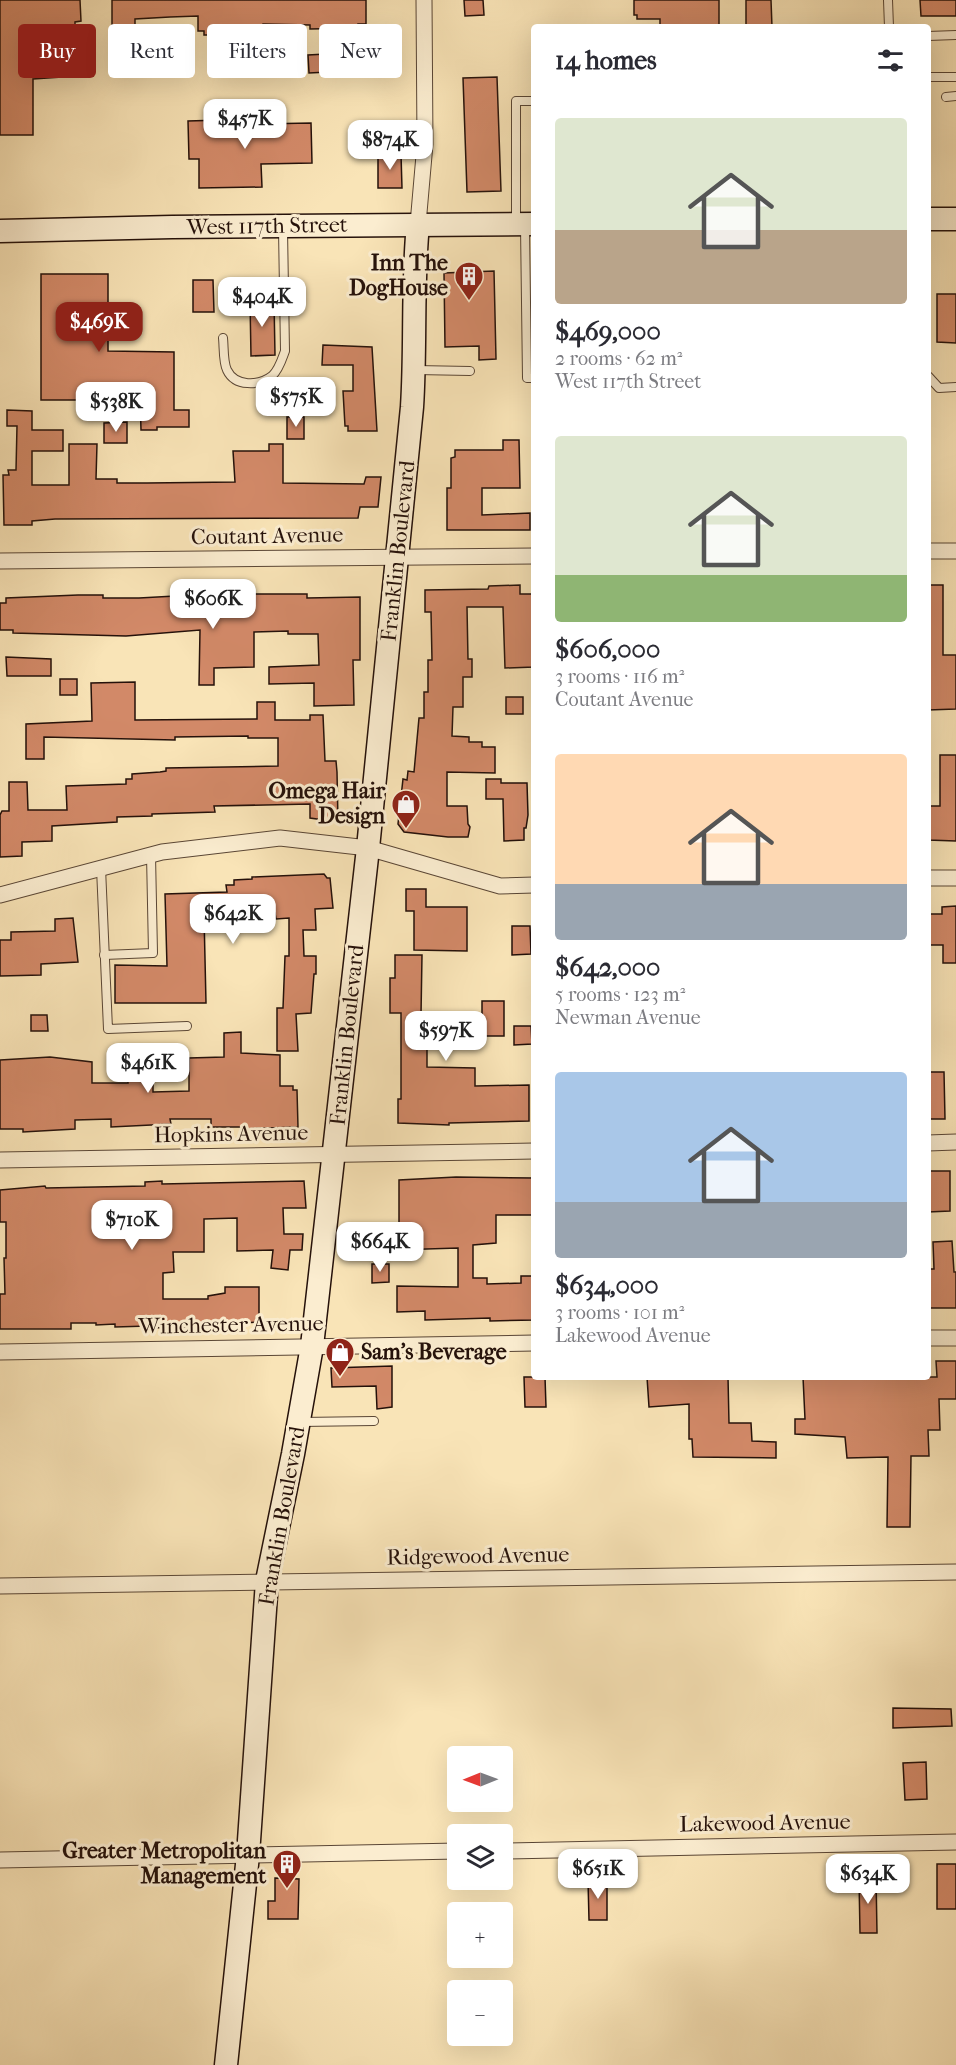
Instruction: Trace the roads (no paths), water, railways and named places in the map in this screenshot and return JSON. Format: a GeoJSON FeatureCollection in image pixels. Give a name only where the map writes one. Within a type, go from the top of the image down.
{"type":"FeatureCollection","features":[{"type":"Feature","properties":{"kind":"street","name":"Franklin Boulevard"},"geometry":{"type":"LineString","coordinates":[[226,2065],[248,1855],[267,1581],[312,1346],[398,557],[414,370],[415,254],[424,144],[424,0]]}},
{"type":"Feature","properties":{"kind":"street"},"geometry":{"type":"LineString","coordinates":[[931,219],[956,219]]}},
{"type":"Feature","properties":{"kind":"street","name":"West 117th Street"},"geometry":{"type":"LineString","coordinates":[[0,231],[525,224]]}},
{"type":"Feature","properties":{"kind":"street"},"geometry":{"type":"LineString","coordinates":[[931,551],[956,550]]}},
{"type":"Feature","properties":{"kind":"street","name":"Coutant Avenue"},"geometry":{"type":"LineString","coordinates":[[0,561],[531,556]]}},
{"type":"Feature","properties":{"kind":"street"},"geometry":{"type":"LineString","coordinates":[[0,895],[151,855],[280,838],[368,848],[500,886],[531,885]]}},
{"type":"Feature","properties":{"kind":"street"},"geometry":{"type":"LineString","coordinates":[[931,878],[956,878]]}},
{"type":"Feature","properties":{"kind":"street"},"geometry":{"type":"LineString","coordinates":[[931,1143],[956,1142]]}},
{"type":"Feature","properties":{"kind":"street","name":"Hopkins Avenue"},"geometry":{"type":"LineString","coordinates":[[0,1160],[531,1151]]}},
{"type":"Feature","properties":{"kind":"street"},"geometry":{"type":"LineString","coordinates":[[931,1338],[956,1338]]}},
{"type":"Feature","properties":{"kind":"street","name":"Winchester Avenue"},"geometry":{"type":"LineString","coordinates":[[0,1352],[531,1343]]}},
{"type":"Feature","properties":{"kind":"street","name":"Ridgewood Avenue"},"geometry":{"type":"LineString","coordinates":[[0,1586],[956,1572]]}},
{"type":"Feature","properties":{"kind":"street","name":"Lakewood Avenue"},"geometry":{"type":"LineString","coordinates":[[513,1851],[956,1842]]}},
{"type":"Feature","properties":{"kind":"street"},"geometry":{"type":"LineString","coordinates":[[0,1860],[447,1851]]}},
{"type":"Feature","properties":{"kind":"lane"},"geometry":{"type":"LineString","coordinates":[[888,0],[889,24]]}},
{"type":"Feature","properties":{"kind":"lane"},"geometry":{"type":"LineString","coordinates":[[931,36],[956,35]]}},
{"type":"Feature","properties":{"kind":"lane"},"geometry":{"type":"LineString","coordinates":[[931,77],[956,77]]}},
{"type":"Feature","properties":{"kind":"lane"},"geometry":{"type":"LineString","coordinates":[[946,97],[956,96]]}},
{"type":"Feature","properties":{"kind":"lane"},"geometry":{"type":"LineString","coordinates":[[531,101],[516,101],[525,224],[526,378],[531,378]]}},
{"type":"Feature","properties":{"kind":"lane"},"geometry":{"type":"LineString","coordinates":[[223,338],[226,369],[234,380],[256,383],[271,376],[281,363],[285,351],[283,226]]}},
{"type":"Feature","properties":{"kind":"lane"},"geometry":{"type":"LineString","coordinates":[[414,370],[470,372]]}},
{"type":"Feature","properties":{"kind":"lane"},"geometry":{"type":"LineString","coordinates":[[931,379],[939,388],[956,387]]}},
{"type":"Feature","properties":{"kind":"lane"},"geometry":{"type":"LineString","coordinates":[[104,954],[153,953],[151,855]]}},
{"type":"Feature","properties":{"kind":"lane"},"geometry":{"type":"LineString","coordinates":[[101,868],[108,1029],[187,1026]]}},
{"type":"Feature","properties":{"kind":"lane"},"geometry":{"type":"LineString","coordinates":[[299,1422],[374,1421]]}},
{"type":"Feature","properties":{"kind":"place","name":"Inn The DogHouse"},"geometry":{"type":"Point","coordinates":[469,302]}},
{"type":"Feature","properties":{"kind":"place","name":"Omega Hair Design"},"geometry":{"type":"Point","coordinates":[406,830]}},
{"type":"Feature","properties":{"kind":"place","name":"Sam's Beverage"},"geometry":{"type":"Point","coordinates":[340,1378]}},
{"type":"Feature","properties":{"kind":"place","name":"Greater Metropolitan Management"},"geometry":{"type":"Point","coordinates":[287,1890]}}]}
